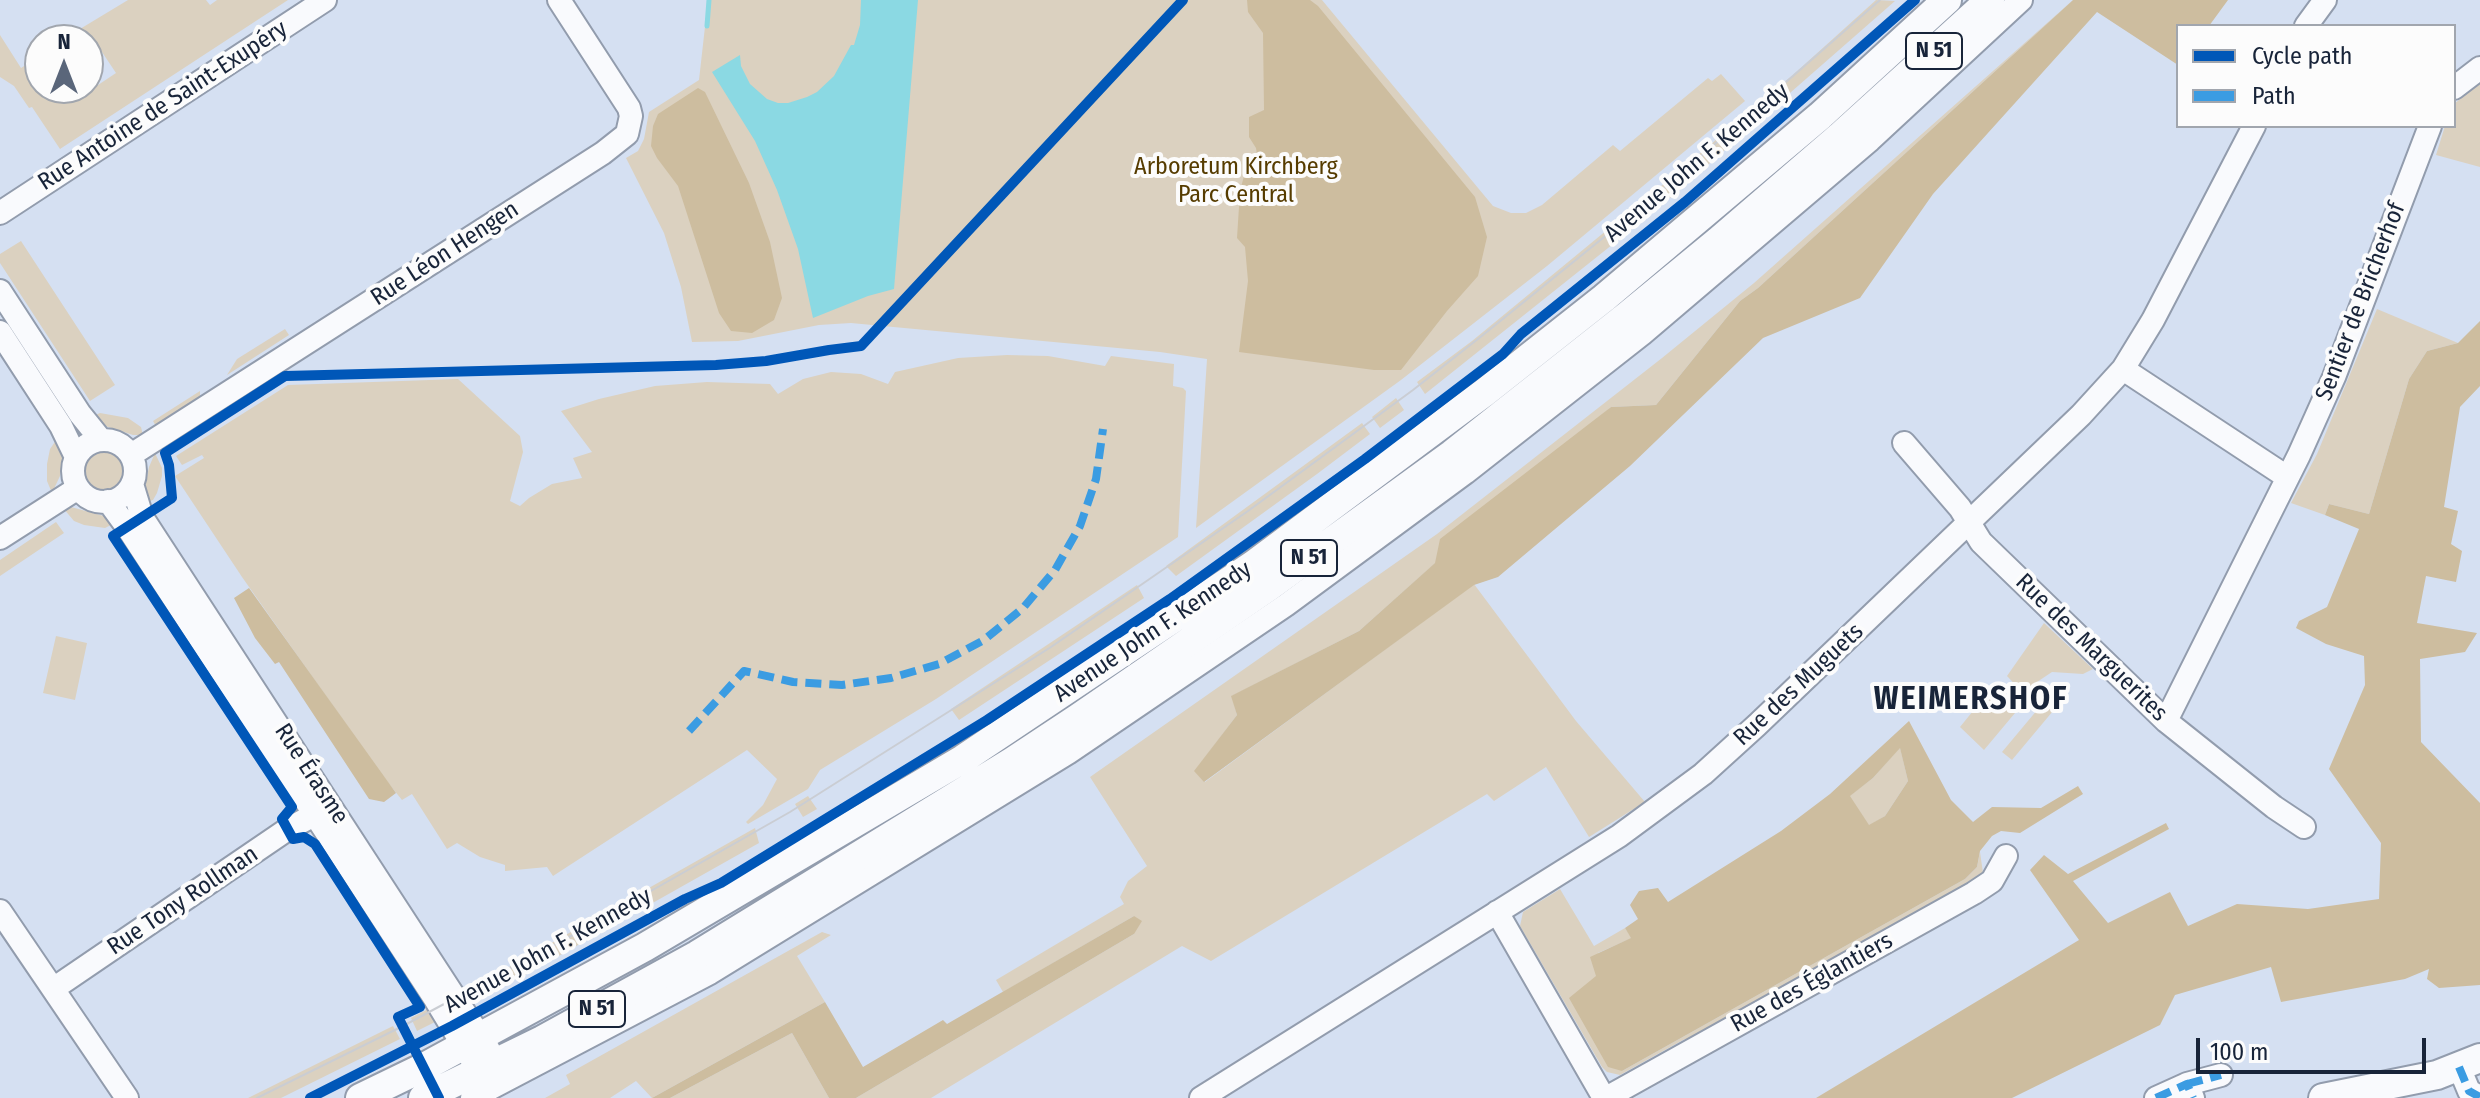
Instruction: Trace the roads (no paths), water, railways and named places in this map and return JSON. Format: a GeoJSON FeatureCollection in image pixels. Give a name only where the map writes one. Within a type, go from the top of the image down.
{"type":"FeatureCollection","features":[{"type":"Feature","properties":{"kind":"main road","name":"Avenue John F. Kennedy"},"geometry":{"type":"LineString","coordinates":[[360,1098],[645,947],[963,759],[1253,565],[1485,392],[1604,298],[1820,116],[1947,0]]}},
{"type":"Feature","properties":{"kind":"main road","name":"Avenue John F. Kennedy"},"geometry":{"type":"LineString","coordinates":[[423,1098],[494,1079],[593,1012],[697,955],[1078,718],[1257,595],[1459,464],[1840,136],[1990,0]]}},
{"type":"Feature","properties":{"kind":"main road"},"geometry":{"type":"LineString","coordinates":[[2323,1098],[2425,1078],[2470,1063]]}},
{"type":"Feature","properties":{"kind":"street","name":"Rue Antoine de Saint-Exupéry"},"geometry":{"type":"LineString","coordinates":[[0,213],[325,0]]}},
{"type":"Feature","properties":{"kind":"street","name":"Rue Léon Hengen"},"geometry":{"type":"LineString","coordinates":[[131,455],[616,144],[627,134],[631,116],[629,108],[559,0]]}},
{"type":"Feature","properties":{"kind":"street","name":"Avenue John F. Kennedy"},"geometry":{"type":"LineString","coordinates":[[472,1098],[494,1079],[636,1013],[710,973],[1068,753],[1286,605],[1459,464],[1630,344],[1870,140],[2021,0]]}},
{"type":"Feature","properties":{"kind":"street"},"geometry":{"type":"LineString","coordinates":[[2309,24],[2325,0]]}},
{"type":"Feature","properties":{"kind":"street"},"geometry":{"type":"LineString","coordinates":[[2456,86],[2480,68]]}},
{"type":"Feature","properties":{"kind":"street","name":"Rue des Muguets"},"geometry":{"type":"LineString","coordinates":[[1201,1098],[1619,836],[1703,774],[1757,725],[2081,415],[2123,369],[2153,320],[2253,128]]}},
{"type":"Feature","properties":{"kind":"street","name":"Sentier de Bricherhof"},"geometry":{"type":"LineString","coordinates":[[2166,721],[2334,377],[2429,128]]}},
{"type":"Feature","properties":{"kind":"street"},"geometry":{"type":"LineString","coordinates":[[0,291],[80,414],[101,440]]}},
{"type":"Feature","properties":{"kind":"street"},"geometry":{"type":"LineString","coordinates":[[0,332],[61,426],[76,457]]}},
{"type":"Feature","properties":{"kind":"street"},"geometry":{"type":"LineString","coordinates":[[2123,369],[2287,477]]}},
{"type":"Feature","properties":{"kind":"street"},"geometry":{"type":"LineString","coordinates":[[131,455],[113,441],[101,440],[83,448],[73,467],[78,488],[96,501],[118,499],[132,484]]}},
{"type":"Feature","properties":{"kind":"street","name":"Rue des Marguerites"},"geometry":{"type":"LineString","coordinates":[[1904,443],[1960,508],[1981,542],[2166,721],[2274,807],[2304,827]]}},
{"type":"Feature","properties":{"kind":"street","name":"Rue Érasme"},"geometry":{"type":"LineString","coordinates":[[131,455],[135,469],[132,484],[142,517],[494,1079]]}},
{"type":"Feature","properties":{"kind":"street"},"geometry":{"type":"LineString","coordinates":[[0,538],[78,488]]}},
{"type":"Feature","properties":{"kind":"street","name":"Rue Érasme"},"geometry":{"type":"LineString","coordinates":[[108,501],[314,815],[472,1041]]}},
{"type":"Feature","properties":{"kind":"street","name":"Rue Tony Rollman"},"geometry":{"type":"LineString","coordinates":[[53,989],[288,829],[314,815]]}},
{"type":"Feature","properties":{"kind":"street","name":"Rue des Églantiers"},"geometry":{"type":"LineString","coordinates":[[1605,1098],[1974,893],[1992,881],[2006,856]]}},
{"type":"Feature","properties":{"kind":"street"},"geometry":{"type":"LineString","coordinates":[[0,911],[127,1098]]}},
{"type":"Feature","properties":{"kind":"street"},"geometry":{"type":"LineString","coordinates":[[1497,912],[1605,1098]]}},
{"type":"Feature","properties":{"kind":"street","name":"Avenue John F. Kennedy"},"geometry":{"type":"LineString","coordinates":[[593,1012],[636,1013]]}},
{"type":"Feature","properties":{"kind":"street"},"geometry":{"type":"LineString","coordinates":[[2470,1063],[2469,1091],[2480,1097]]}},
{"type":"Feature","properties":{"kind":"street"},"geometry":{"type":"LineString","coordinates":[[2156,1098],[2190,1091],[2221,1075]]}},
{"type":"Feature","properties":{"kind":"water"},"geometry":{"type":"Polygon","coordinates":[[[861,0],[918,0],[894,289],[813,318],[798,249],[777,190],[755,141],[712,72],[740,55],[741,66],[750,84],[767,99],[788,103],[807,97],[834,76],[851,45],[854,45],[860,25],[861,0]]]}},
{"type":"Feature","properties":{"kind":"waterway"},"geometry":{"type":"LineString","coordinates":[[707,26],[709,0]]}},
{"type":"Feature","properties":{"kind":"tram line"},"geometry":{"type":"LineString","coordinates":[[257,1098],[403,1026],[584,929],[790,812],[1051,647],[1248,511],[1413,390],[1661,191],[1880,0]]}},
{"type":"Feature","properties":{"kind":"district","name":"WEIMERSHOF"},"geometry":{"type":"Point","coordinates":[1971,700]}},
{"type":"Feature","properties":{"kind":"park label","name":"Arboretum Kirchberg Parc Central"},"geometry":{"type":"Point","coordinates":[1236,181]}}]}
